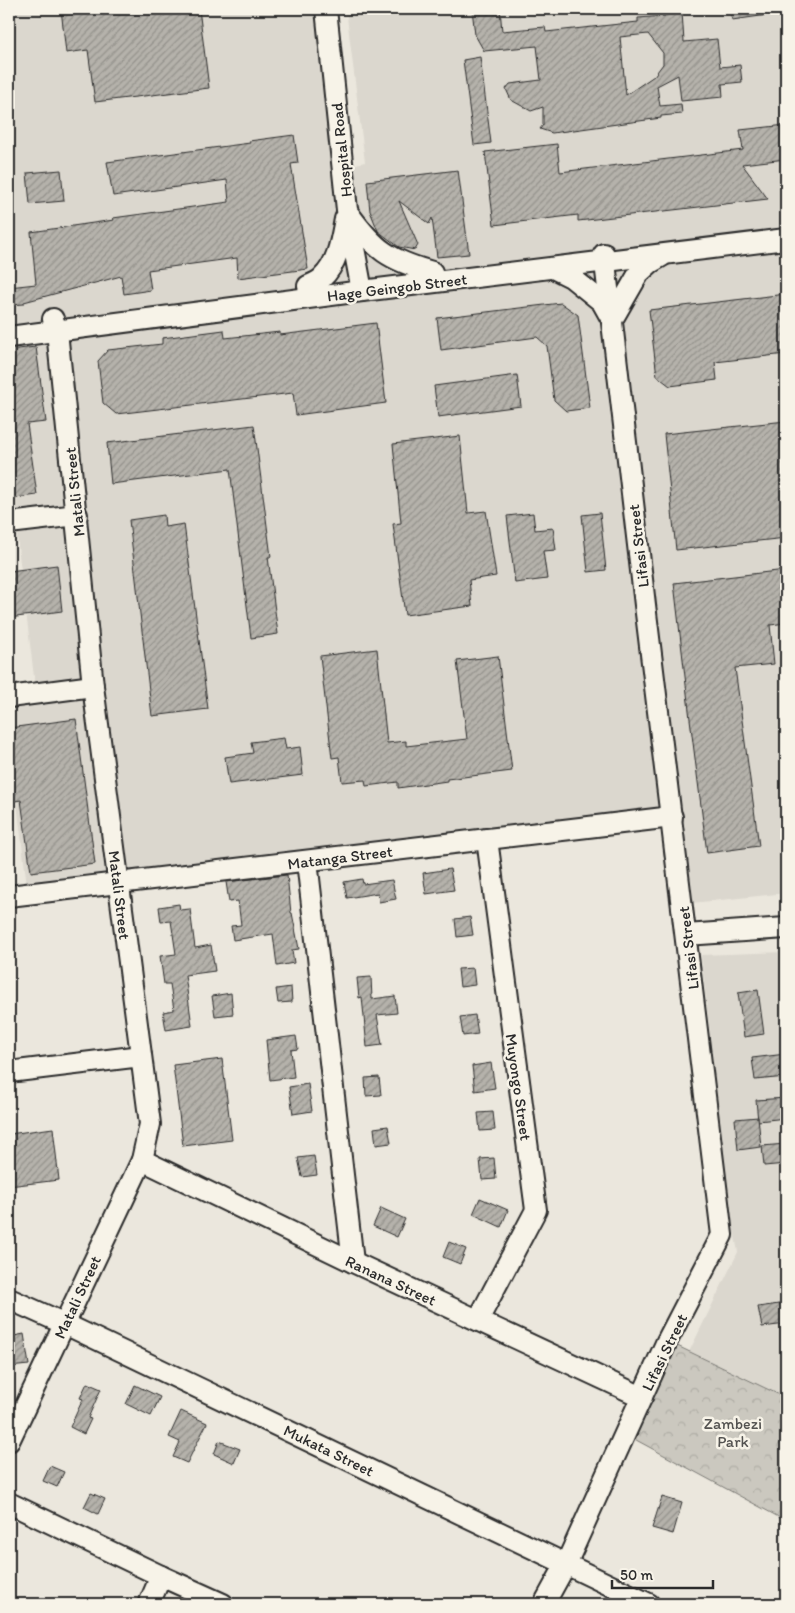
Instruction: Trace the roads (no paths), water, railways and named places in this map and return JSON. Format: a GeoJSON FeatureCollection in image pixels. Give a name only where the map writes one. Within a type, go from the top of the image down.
{"type":"FeatureCollection","features":[{"type":"Feature","properties":{"kind":"street","name":"Hospital Road"},"geometry":{"type":"LineString","coordinates":[[326,9],[347,210],[361,285]]}},
{"type":"Feature","properties":{"kind":"street"},"geometry":{"type":"LineString","coordinates":[[347,210],[364,234],[379,248],[396,260],[432,272]]}},
{"type":"Feature","properties":{"kind":"street"},"geometry":{"type":"LineString","coordinates":[[308,286],[321,279],[335,259],[339,250],[347,210]]}},
{"type":"Feature","properties":{"kind":"street","name":"Hage Geingob Street"},"geometry":{"type":"LineString","coordinates":[[9,324],[55,325],[361,285],[553,268],[605,258],[786,231]]}},
{"type":"Feature","properties":{"kind":"street","name":"Hage Geingob Street"},"geometry":{"type":"LineString","coordinates":[[9,337],[55,325],[308,286],[361,285],[432,272],[666,254],[786,239]]}},
{"type":"Feature","properties":{"kind":"street"},"geometry":{"type":"LineString","coordinates":[[612,320],[638,273],[650,263],[666,254]]}},
{"type":"Feature","properties":{"kind":"street","name":"Lifasi Street"},"geometry":{"type":"LineString","coordinates":[[544,1604],[566,1564],[667,1341],[722,1235],[645,605],[605,258]]}},
{"type":"Feature","properties":{"kind":"street"},"geometry":{"type":"LineString","coordinates":[[553,268],[571,277],[602,302],[612,320]]}},
{"type":"Feature","properties":{"kind":"street","name":"Matali Street"},"geometry":{"type":"LineString","coordinates":[[9,1441],[142,1160],[150,1124],[93,686],[77,515],[55,325]]}},
{"type":"Feature","properties":{"kind":"street"},"geometry":{"type":"LineString","coordinates":[[9,523],[77,515]]}},
{"type":"Feature","properties":{"kind":"street"},"geometry":{"type":"LineString","coordinates":[[9,697],[93,686]]}},
{"type":"Feature","properties":{"kind":"street","name":"Matanga Street"},"geometry":{"type":"LineString","coordinates":[[9,896],[672,817]]}},
{"type":"Feature","properties":{"kind":"street","name":"Muyongo Street"},"geometry":{"type":"LineString","coordinates":[[478,1320],[536,1210],[487,839]]}},
{"type":"Feature","properties":{"kind":"street"},"geometry":{"type":"LineString","coordinates":[[307,861],[353,1262]]}},
{"type":"Feature","properties":{"kind":"street"},"geometry":{"type":"LineString","coordinates":[[686,935],[786,928]]}},
{"type":"Feature","properties":{"kind":"street"},"geometry":{"type":"LineString","coordinates":[[9,1072],[141,1056]]}},
{"type":"Feature","properties":{"kind":"street","name":"Ranana Street"},"geometry":{"type":"LineString","coordinates":[[142,1160],[353,1262],[642,1397]]}},
{"type":"Feature","properties":{"kind":"street","name":"Mukata Street"},"geometry":{"type":"LineString","coordinates":[[9,1299],[648,1604]]}},
{"type":"Feature","properties":{"kind":"street"},"geometry":{"type":"LineString","coordinates":[[9,1503],[224,1604]]}},
{"type":"Feature","properties":{"kind":"street"},"geometry":{"type":"LineString","coordinates":[[149,1604],[162,1576]]}},
{"type":"Feature","properties":{"kind":"park label","name":"Zambezi Park"},"geometry":{"type":"Point","coordinates":[733,1432]}}]}
